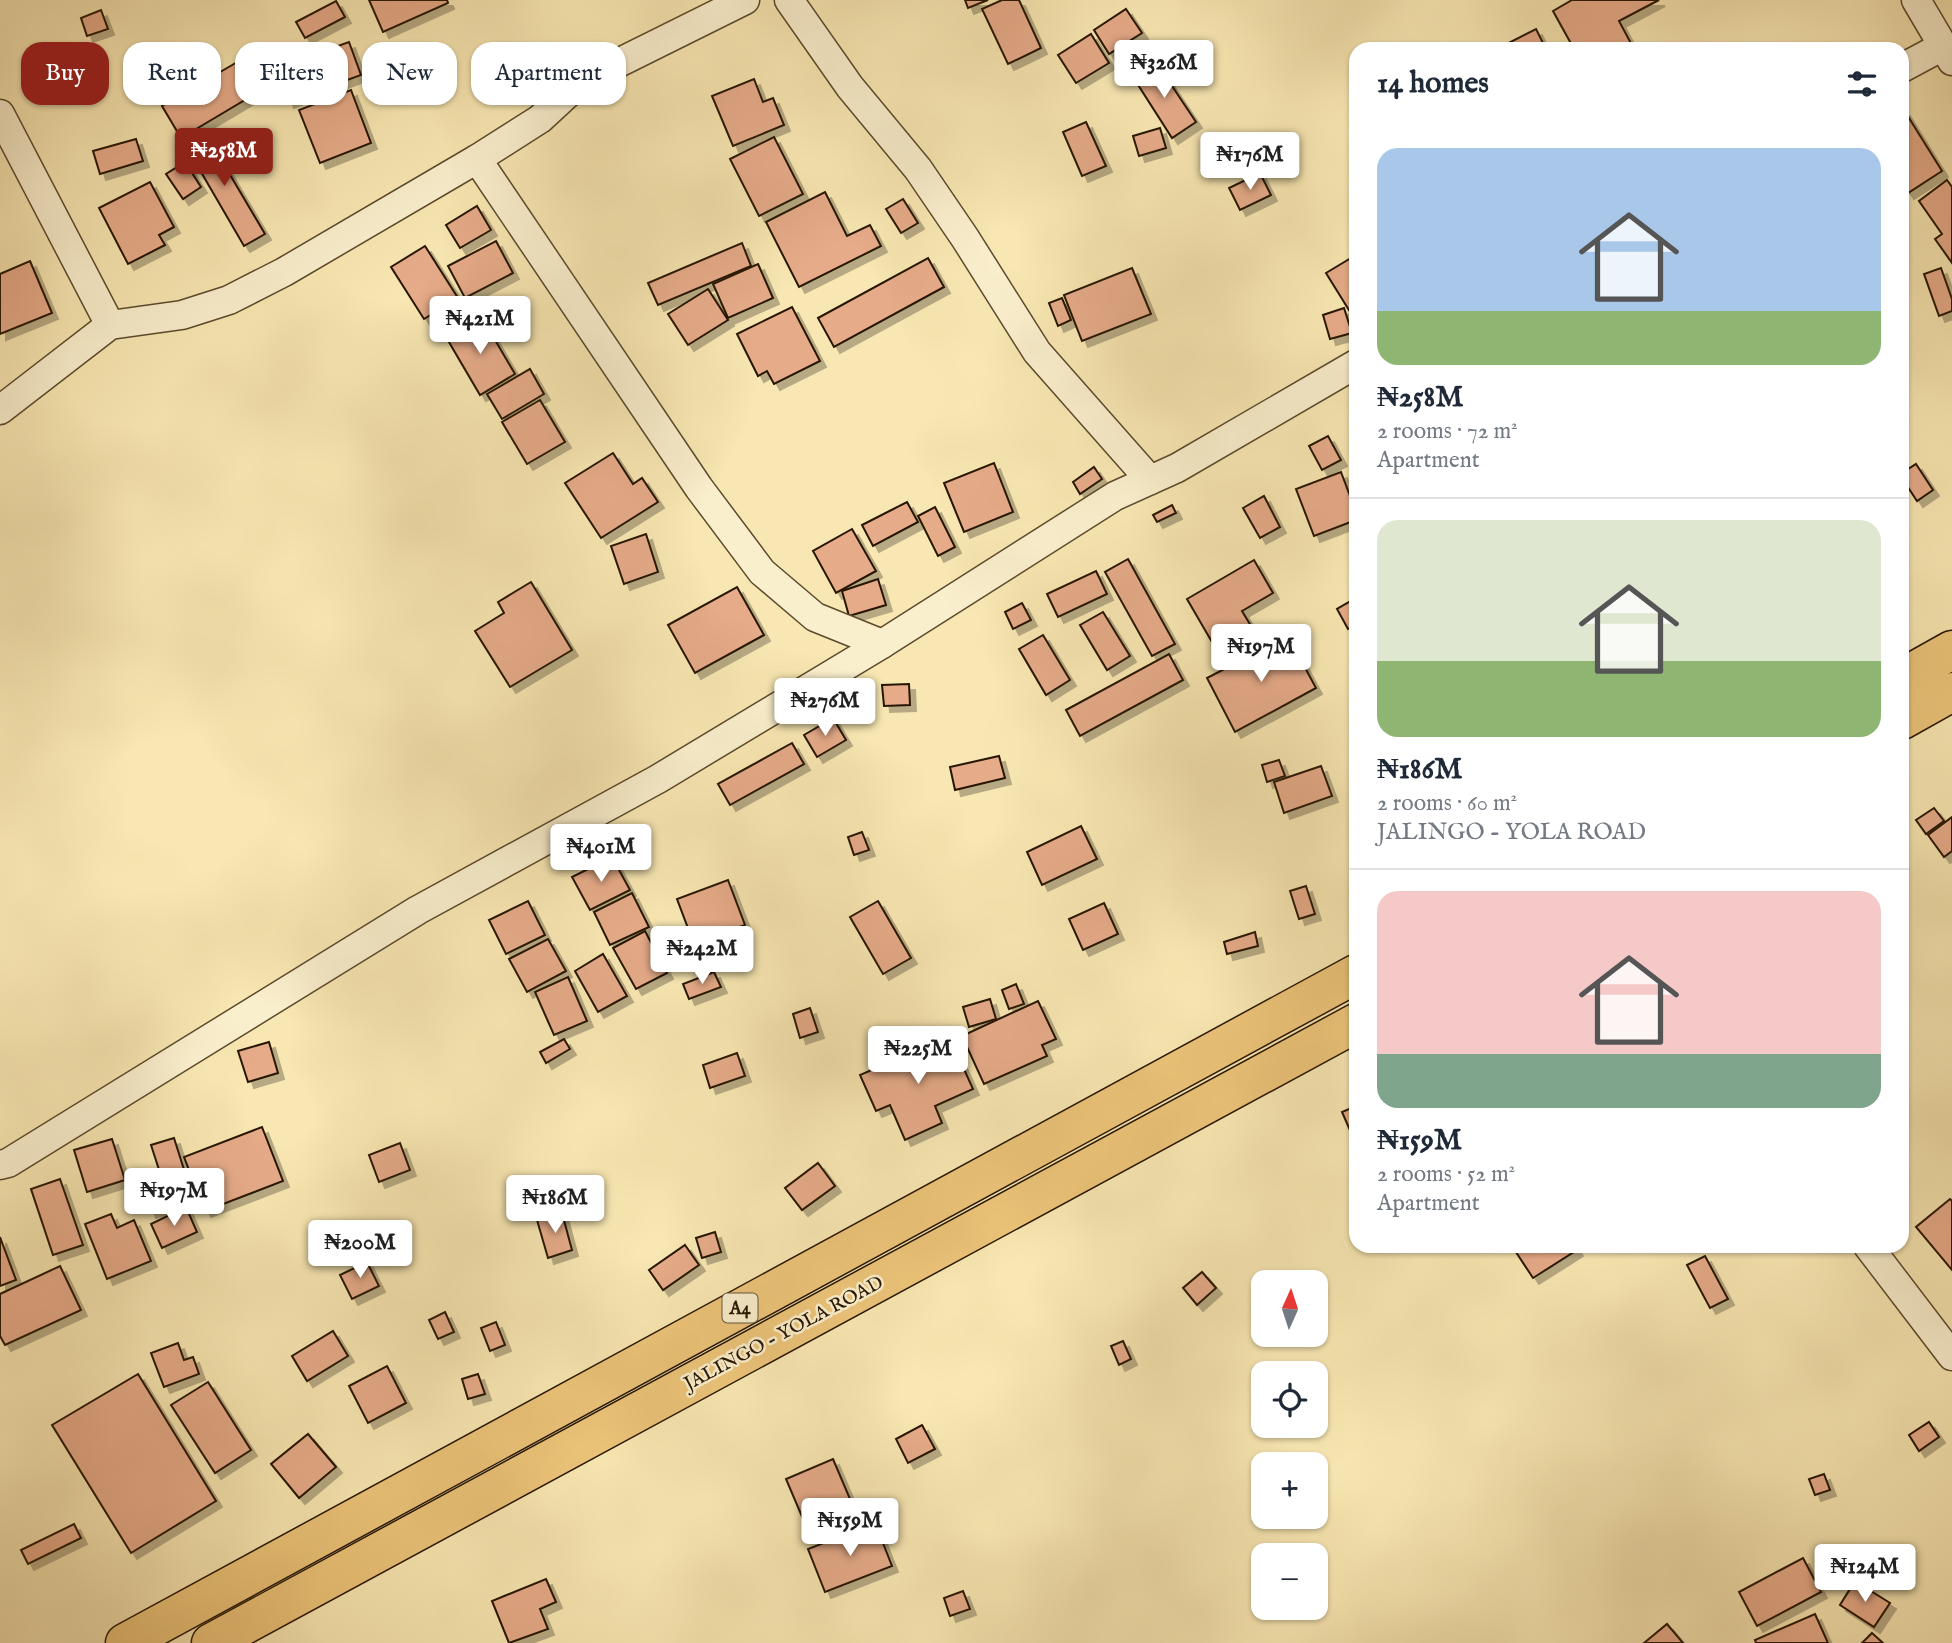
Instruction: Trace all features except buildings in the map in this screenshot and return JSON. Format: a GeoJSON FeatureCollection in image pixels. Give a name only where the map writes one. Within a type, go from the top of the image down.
{"type":"FeatureCollection","features":[{"type":"Feature","properties":{"kind":"highway"},"geometry":{"type":"LineString","coordinates":[[1909,674],[1952,650]]}},
{"type":"Feature","properties":{"kind":"highway"},"geometry":{"type":"LineString","coordinates":[[1909,716],[1952,692]]}},
{"type":"Feature","properties":{"kind":"highway","name":"A4"},"geometry":{"type":"LineString","coordinates":[[125,1643],[1349,978]]}},
{"type":"Feature","properties":{"kind":"highway","name":"JALINGO - YOLA ROAD"},"geometry":{"type":"LineString","coordinates":[[211,1643],[1349,1027]]}},
{"type":"Feature","properties":{"kind":"street"},"geometry":{"type":"LineString","coordinates":[[0,410],[110,325],[182,315],[229,300],[284,272],[540,119],[580,82],[745,0]]}},
{"type":"Feature","properties":{"kind":"street"},"geometry":{"type":"LineString","coordinates":[[789,0],[850,87],[918,169],[1037,352],[1150,480]]}},
{"type":"Feature","properties":{"kind":"street"},"geometry":{"type":"LineString","coordinates":[[1909,66],[1948,53],[1916,0]]}},
{"type":"Feature","properties":{"kind":"street"},"geometry":{"type":"LineString","coordinates":[[0,114],[110,325]]}},
{"type":"Feature","properties":{"kind":"street"},"geometry":{"type":"LineString","coordinates":[[477,159],[699,488],[762,572],[815,617],[882,644]]}},
{"type":"Feature","properties":{"kind":"street"},"geometry":{"type":"LineString","coordinates":[[0,1166],[418,910],[658,779],[882,644],[1115,495],[1177,468],[1349,368]]}},
{"type":"Feature","properties":{"kind":"street"},"geometry":{"type":"LineString","coordinates":[[1873,1253],[1952,1356]]}}]}
